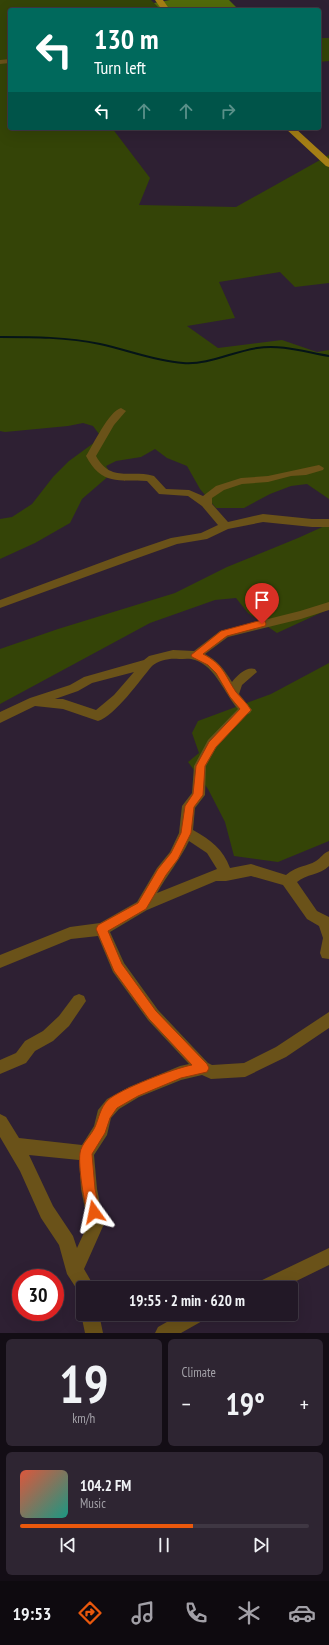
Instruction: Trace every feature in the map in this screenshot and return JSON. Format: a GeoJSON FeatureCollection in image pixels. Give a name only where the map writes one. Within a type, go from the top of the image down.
{"type":"FeatureCollection","features":[{"type":"Feature","properties":{"kind":"main road"},"geometry":{"type":"LineString","coordinates":[[292,130],[329,164]]}},
{"type":"Feature","properties":{"kind":"street"},"geometry":{"type":"LineString","coordinates":[[121,411],[110,424],[91,456],[95,467],[109,476],[150,478],[163,492],[192,494],[207,506],[224,526]]}},
{"type":"Feature","properties":{"kind":"street"},"geometry":{"type":"LineString","coordinates":[[207,506],[207,497],[220,488],[241,481],[268,479],[319,468]]}},
{"type":"Feature","properties":{"kind":"street"},"geometry":{"type":"LineString","coordinates":[[0,604],[128,557],[175,541],[202,536],[224,526],[263,518],[312,523],[329,523]]}},
{"type":"Feature","properties":{"kind":"street"},"geometry":{"type":"LineString","coordinates":[[196,655],[224,634],[300,615],[329,606]]}},
{"type":"Feature","properties":{"kind":"street"},"geometry":{"type":"LineString","coordinates":[[34,701],[63,704],[98,716],[118,698],[152,658],[173,654],[196,655],[211,663],[219,671],[233,695],[246,710],[240,714],[212,744],[200,766],[198,795],[190,806],[186,833],[175,856],[162,872],[142,906]]}},
{"type":"Feature","properties":{"kind":"street"},"geometry":{"type":"LineString","coordinates":[[0,718],[34,701],[74,688],[88,680],[148,663]]}},
{"type":"Feature","properties":{"kind":"street"},"geometry":{"type":"LineString","coordinates":[[233,695],[237,683],[250,672]]}},
{"type":"Feature","properties":{"kind":"street"},"geometry":{"type":"LineString","coordinates":[[186,833],[212,848],[222,864],[226,875]]}},
{"type":"Feature","properties":{"kind":"street"},"geometry":{"type":"LineString","coordinates":[[288,881],[299,872],[320,866],[329,857]]}},
{"type":"Feature","properties":{"kind":"street"},"geometry":{"type":"LineString","coordinates":[[0,962],[70,933],[102,929],[142,906],[215,875],[226,875],[251,870],[288,881],[312,915],[325,922],[329,935]]}},
{"type":"Feature","properties":{"kind":"street"},"geometry":{"type":"LineString","coordinates":[[102,929],[118,967],[152,1015],[203,1068],[212,1072],[245,1070],[281,1052],[329,1018]]}},
{"type":"Feature","properties":{"kind":"street"},"geometry":{"type":"LineString","coordinates":[[0,1067],[21,1058],[30,1046],[48,1036],[64,1021],[79,1001]]}},
{"type":"Feature","properties":{"kind":"street"},"geometry":{"type":"LineString","coordinates":[[73,1268],[80,1260],[96,1224],[89,1189],[86,1153],[101,1129],[104,1115],[113,1104],[134,1092],[180,1073],[203,1068]]}},
{"type":"Feature","properties":{"kind":"street"},"geometry":{"type":"LineString","coordinates":[[0,1122],[26,1165],[47,1212],[67,1242],[73,1268],[81,1281]]}},
{"type":"Feature","properties":{"kind":"street"},"geometry":{"type":"LineString","coordinates":[[15,1146],[86,1153]]}},
{"type":"Feature","properties":{"kind":"street"},"geometry":{"type":"LineString","coordinates":[[278,1281],[329,1256]]}},
{"type":"Feature","properties":{"kind":"street"},"geometry":{"type":"LineString","coordinates":[[91,1321],[94,1333]]}},
{"type":"Feature","properties":{"kind":"street"},"geometry":{"type":"LineString","coordinates":[[164,1333],[185,1321]]}},
{"type":"Feature","properties":{"kind":"green space"},"geometry":{"type":"Polygon","coordinates":[[[0,0],[151,0],[159,8],[8,8],[8,130],[114,130],[150,178],[139,205],[236,207],[329,155],[329,283],[295,287],[280,272],[219,282],[235,318],[187,326],[218,348],[282,340],[317,352],[329,350],[329,499],[307,484],[291,486],[270,494],[244,508],[216,508],[200,489],[187,466],[167,458],[155,449],[141,457],[116,461],[106,466],[111,474],[82,499],[70,523],[35,543],[0,559],[0,519],[12,517],[32,504],[53,477],[69,461],[95,442],[99,434],[93,426],[83,423],[68,426],[5,432],[0,431],[0,0]]]}},
{"type":"Feature","properties":{"kind":"green space"},"geometry":{"type":"Polygon","coordinates":[[[170,0],[229,0],[237,8],[159,8],[154,3],[170,0]]]}},
{"type":"Feature","properties":{"kind":"green space"},"geometry":{"type":"Polygon","coordinates":[[[321,38],[329,38],[329,61],[321,62],[321,38]]]}},
{"type":"Feature","properties":{"kind":"green space"},"geometry":{"type":"Polygon","coordinates":[[[329,524],[329,609],[277,633],[248,613],[236,598],[215,600],[150,623],[0,704],[0,649],[58,629],[175,593],[227,567],[329,524]]]}},
{"type":"Feature","properties":{"kind":"green space"},"geometry":{"type":"Polygon","coordinates":[[[329,663],[329,841],[278,862],[234,856],[225,822],[208,789],[188,762],[199,753],[192,733],[198,721],[271,694],[329,663]]]}},
{"type":"Feature","properties":{"kind":"waterway"},"geometry":{"type":"LineString","coordinates":[[0,337],[75,340],[110,346],[162,360],[183,363],[202,362],[247,350],[266,347],[293,349],[329,356]]}},
{"type":"Feature","properties":{"kind":"route"},"geometry":{"type":"LineString","coordinates":[[94,1212],[89,1189],[86,1153],[101,1129],[104,1115],[113,1104],[134,1092],[180,1073],[203,1068],[152,1015],[118,967],[102,929],[142,906],[162,872],[175,856],[186,833],[190,806],[198,795],[200,766],[212,744],[240,714],[246,710],[233,695],[219,671],[211,663],[196,655],[224,634],[262,624]]}}]}
